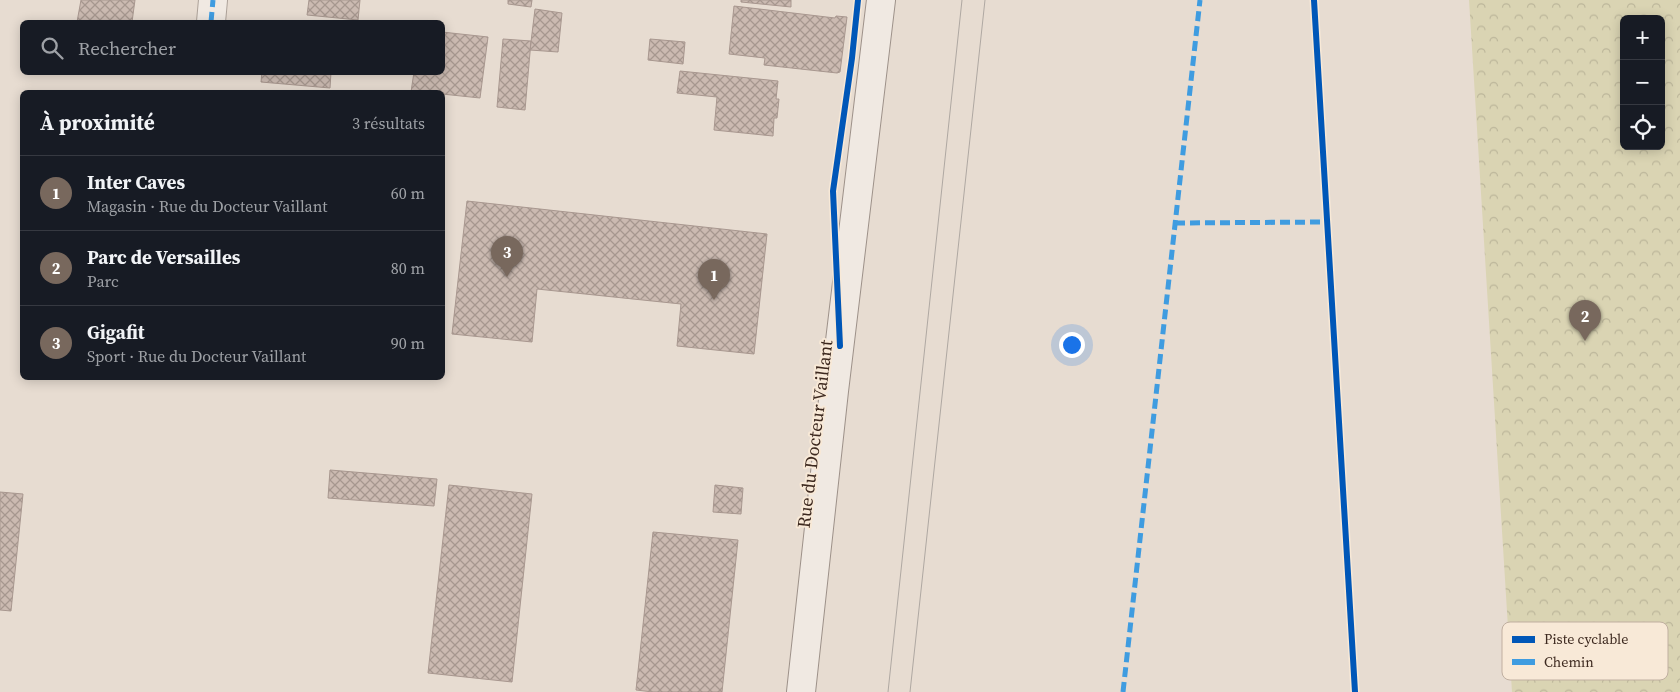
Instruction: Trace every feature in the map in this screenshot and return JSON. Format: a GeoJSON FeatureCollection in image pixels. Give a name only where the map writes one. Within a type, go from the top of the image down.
{"type":"FeatureCollection","features":[{"type":"Feature","properties":{"kind":"main road"},"geometry":{"type":"LineString","coordinates":[[211,20],[213,0]]}},
{"type":"Feature","properties":{"kind":"main road","name":"Rue du Docteur Vaillant"},"geometry":{"type":"LineString","coordinates":[[800,692],[881,0]]}},
{"type":"Feature","properties":{"kind":"green space"},"geometry":{"type":"Polygon","coordinates":[[[1469,0],[1680,0],[1680,692],[1512,692],[1511,680],[1668,680],[1668,622],[1508,622],[1469,0]]]}},
{"type":"Feature","properties":{"kind":"building"},"geometry":{"type":"Polygon","coordinates":[[[81,0],[135,0],[132,20],[77,20],[81,0]]]}},
{"type":"Feature","properties":{"kind":"building"},"geometry":{"type":"Polygon","coordinates":[[[309,0],[360,0],[358,20],[307,15],[309,0]]]}},
{"type":"Feature","properties":{"kind":"building"},"geometry":{"type":"Polygon","coordinates":[[[508,0],[532,0],[531,7],[508,4],[508,0]]]}},
{"type":"Feature","properties":{"kind":"building"},"geometry":{"type":"Polygon","coordinates":[[[741,0],[791,0],[791,7],[741,2],[741,0]]]}},
{"type":"Feature","properties":{"kind":"building"},"geometry":{"type":"Polygon","coordinates":[[[734,6],[835,18],[836,16],[847,17],[840,72],[764,65],[765,58],[729,54],[734,6]]]}},
{"type":"Feature","properties":{"kind":"building"},"geometry":{"type":"Polygon","coordinates":[[[535,9],[562,13],[558,52],[530,50],[535,9]]]}},
{"type":"Feature","properties":{"kind":"building"},"geometry":{"type":"Polygon","coordinates":[[[445,32],[488,37],[480,98],[445,94],[445,90],[411,90],[414,75],[445,75],[445,32]]]}},
{"type":"Feature","properties":{"kind":"building"},"geometry":{"type":"Polygon","coordinates":[[[503,39],[531,41],[525,110],[497,107],[503,39]]]}},
{"type":"Feature","properties":{"kind":"building"},"geometry":{"type":"Polygon","coordinates":[[[650,39],[685,42],[683,64],[648,60],[650,39]]]}},
{"type":"Feature","properties":{"kind":"building"},"geometry":{"type":"Polygon","coordinates":[[[680,71],[778,81],[776,99],[779,99],[777,118],[774,118],[773,136],[714,130],[717,97],[677,93],[680,71]]]}},
{"type":"Feature","properties":{"kind":"building"},"geometry":{"type":"Polygon","coordinates":[[[262,75],[331,75],[330,88],[261,82],[262,75]]]}},
{"type":"Feature","properties":{"kind":"building"},"geometry":{"type":"Polygon","coordinates":[[[467,201],[767,234],[754,354],[677,346],[681,304],[537,289],[532,342],[452,334],[467,201]]]}},
{"type":"Feature","properties":{"kind":"building"},"geometry":{"type":"Polygon","coordinates":[[[330,470],[437,479],[434,506],[328,498],[330,470]]]}},
{"type":"Feature","properties":{"kind":"building"},"geometry":{"type":"Polygon","coordinates":[[[449,485],[532,494],[512,682],[428,673],[449,485]]]}},
{"type":"Feature","properties":{"kind":"building"},"geometry":{"type":"Polygon","coordinates":[[[715,485],[743,488],[741,514],[713,512],[715,485]]]}},
{"type":"Feature","properties":{"kind":"building"},"geometry":{"type":"Polygon","coordinates":[[[0,492],[23,494],[11,611],[0,610],[0,492]]]}},
{"type":"Feature","properties":{"kind":"building"},"geometry":{"type":"Polygon","coordinates":[[[653,532],[738,540],[722,692],[653,692],[636,690],[653,532]]]}},
{"type":"Feature","properties":{"kind":"tram line"},"geometry":{"type":"LineString","coordinates":[[888,692],[962,0]]}},
{"type":"Feature","properties":{"kind":"tram line"},"geometry":{"type":"LineString","coordinates":[[910,692],[985,0]]}},
{"type":"Feature","properties":{"kind":"marked path"},"geometry":{"type":"LineString","coordinates":[[211,20],[213,0]]}},
{"type":"Feature","properties":{"kind":"marked path"},"geometry":{"type":"LineString","coordinates":[[1123,692],[1200,0]]}},
{"type":"Feature","properties":{"kind":"marked path"},"geometry":{"type":"LineString","coordinates":[[1175,223],[1327,222]]}},
{"type":"Feature","properties":{"kind":"cycle path"},"geometry":{"type":"LineString","coordinates":[[840,346],[833,191],[852,58],[858,0]]}},
{"type":"Feature","properties":{"kind":"cycle path"},"geometry":{"type":"LineString","coordinates":[[1314,0],[1355,692]]}},
{"type":"Feature","properties":{"kind":"place","name":"Gigafit"},"geometry":{"type":"Point","coordinates":[507,277]}},
{"type":"Feature","properties":{"kind":"place","name":"Inter Caves"},"geometry":{"type":"Point","coordinates":[714,300]}},
{"type":"Feature","properties":{"kind":"place","name":"Parc de Versailles"},"geometry":{"type":"Point","coordinates":[1585,341]}}]}
